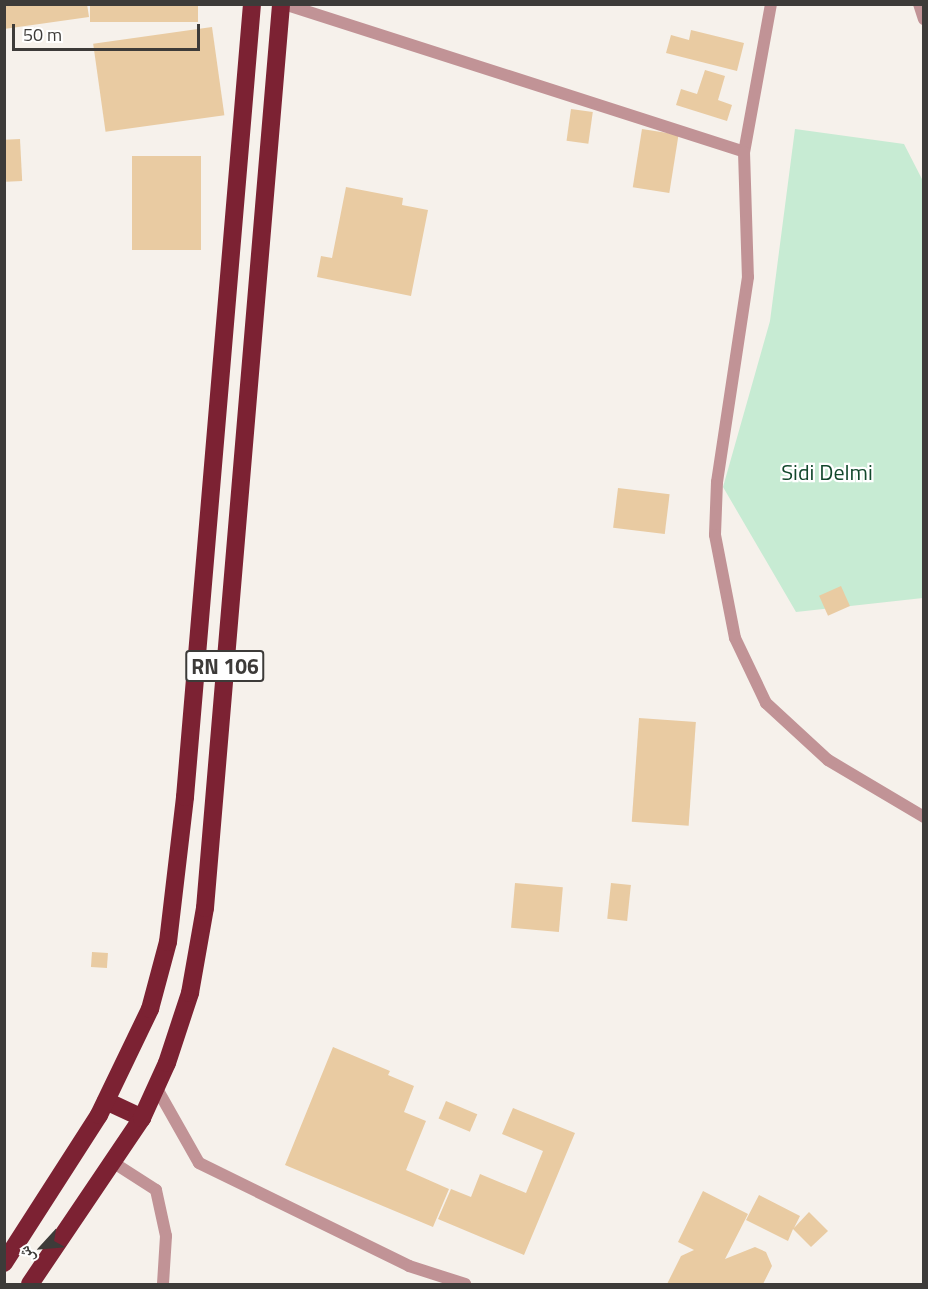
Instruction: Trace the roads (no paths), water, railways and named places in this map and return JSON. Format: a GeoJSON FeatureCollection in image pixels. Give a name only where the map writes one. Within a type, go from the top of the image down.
{"type":"FeatureCollection","features":[{"type":"Feature","properties":{"kind":"highway","name":"RN 106"},"geometry":{"type":"LineString","coordinates":[[4,1263],[106,1101],[150,1009],[168,942],[184,796],[252,4]]}},
{"type":"Feature","properties":{"kind":"highway","name":"RN 106"},"geometry":{"type":"LineString","coordinates":[[30,1284],[114,1163],[142,1118],[156,1087],[190,993],[205,908],[282,4]]}},
{"type":"Feature","properties":{"kind":"highway"},"geometry":{"type":"LineString","coordinates":[[106,1101],[142,1118]]}},
{"type":"Feature","properties":{"kind":"street"},"geometry":{"type":"LineString","coordinates":[[282,4],[744,152]]}},
{"type":"Feature","properties":{"kind":"street"},"geometry":{"type":"LineString","coordinates":[[771,4],[744,152],[748,278],[717,482],[715,535],[735,638],[766,703],[828,760],[924,817]]}},
{"type":"Feature","properties":{"kind":"street"},"geometry":{"type":"LineString","coordinates":[[919,4],[924,19]]}},
{"type":"Feature","properties":{"kind":"street"},"geometry":{"type":"LineString","coordinates":[[156,1087],[200,1163],[409,1266],[465,1284]]}},
{"type":"Feature","properties":{"kind":"street"},"geometry":{"type":"LineString","coordinates":[[114,1163],[156,1190],[166,1236],[163,1284]]}},
{"type":"Feature","properties":{"kind":"park label","name":"Sidi Delmi"},"geometry":{"type":"Point","coordinates":[827,473]}}]}
